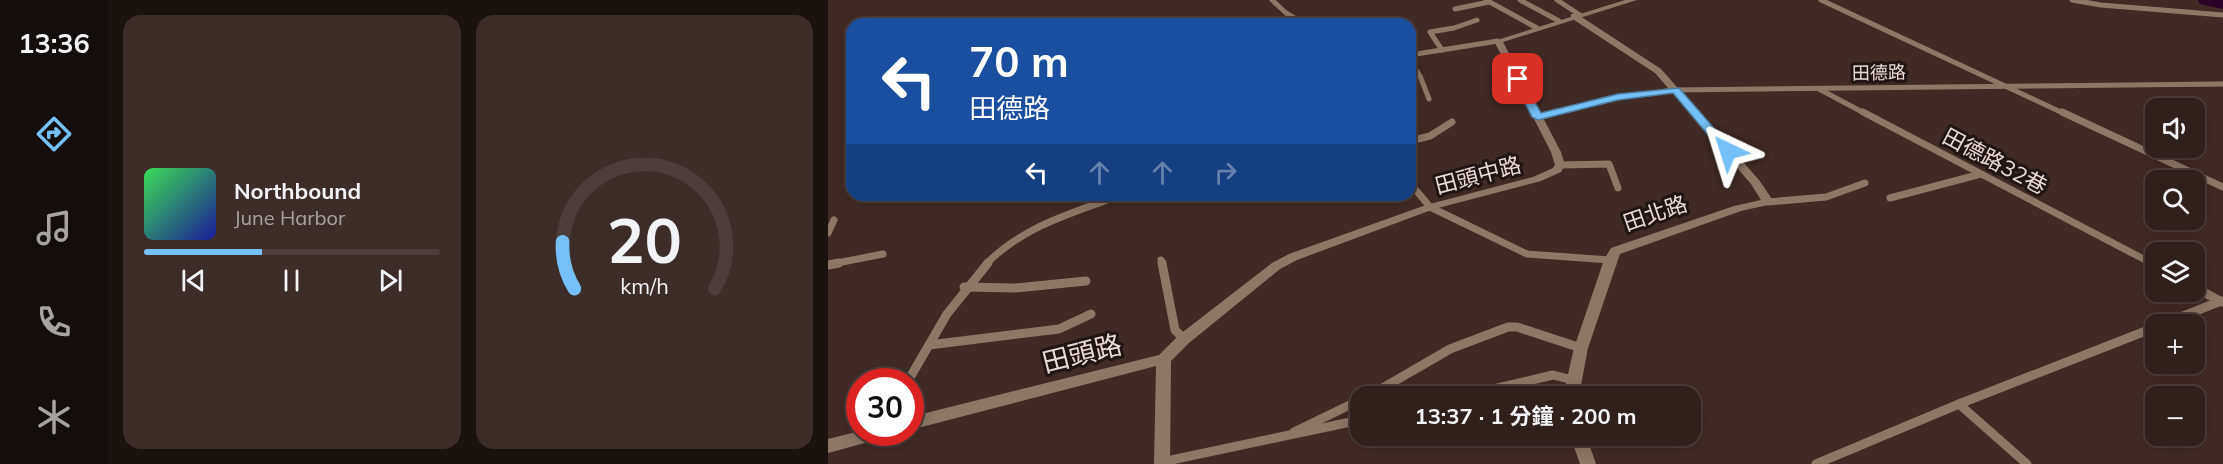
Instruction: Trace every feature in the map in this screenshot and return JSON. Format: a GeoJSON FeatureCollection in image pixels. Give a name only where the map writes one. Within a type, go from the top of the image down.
{"type":"FeatureCollection","features":[{"type":"Feature","properties":{"kind":"street"},"geometry":{"type":"LineString","coordinates":[[1560,165],[1498,41],[1577,15],[1634,0]]}},
{"type":"Feature","properties":{"kind":"street"},"geometry":{"type":"LineString","coordinates":[[1577,15],[1658,71],[1755,182],[1768,202]]}},
{"type":"Feature","properties":{"kind":"street","name":"田頭中路"},"geometry":{"type":"LineString","coordinates":[[1164,359],[1184,339],[1276,266],[1430,207],[1538,179],[1557,170],[1560,165]]}},
{"type":"Feature","properties":{"kind":"street","name":"田北路"},"geometry":{"type":"LineString","coordinates":[[1572,386],[1581,348],[1610,260],[1616,251],[1738,208],[1768,202]]}},
{"type":"Feature","properties":{"kind":"street"},"geometry":{"type":"LineString","coordinates":[[1162,463],[1164,359]]}},
{"type":"Feature","properties":{"kind":"street","name":"田頭路"},"geometry":{"type":"LineString","coordinates":[[924,420],[1164,359]]}},
{"type":"Feature","properties":{"kind":"street"},"geometry":{"type":"LineString","coordinates":[[828,446],[846,441]]}},
{"type":"Feature","properties":{"kind":"street"},"geometry":{"type":"LineString","coordinates":[[1582,446],[1588,464]]}},
{"type":"Feature","properties":{"kind":"lane"},"geometry":{"type":"LineString","coordinates":[[1272,0],[1294,18]]}},
{"type":"Feature","properties":{"kind":"lane"},"geometry":{"type":"LineString","coordinates":[[1520,0],[1558,21]]}},
{"type":"Feature","properties":{"kind":"lane"},"geometry":{"type":"LineString","coordinates":[[1557,0],[1577,15]]}},
{"type":"Feature","properties":{"kind":"lane"},"geometry":{"type":"LineString","coordinates":[[1821,0],[2223,187]]}},
{"type":"Feature","properties":{"kind":"lane"},"geometry":{"type":"LineString","coordinates":[[2072,0],[2101,5],[2223,15]]}},
{"type":"Feature","properties":{"kind":"lane"},"geometry":{"type":"LineString","coordinates":[[1455,9],[1487,1],[1537,28]]}},
{"type":"Feature","properties":{"kind":"lane"},"geometry":{"type":"LineString","coordinates":[[1442,50],[1430,32],[1454,28],[1477,20]]}},
{"type":"Feature","properties":{"kind":"lane"},"geometry":{"type":"LineString","coordinates":[[1416,54],[1498,41]]}},
{"type":"Feature","properties":{"kind":"lane"},"geometry":{"type":"LineString","coordinates":[[1416,70],[1429,99]]}},
{"type":"Feature","properties":{"kind":"lane","name":"田德路"},"geometry":{"type":"LineString","coordinates":[[1538,117],[1618,97],[1675,90],[2223,84]]}},
{"type":"Feature","properties":{"kind":"lane","name":"田德路32巷"},"geometry":{"type":"LineString","coordinates":[[1818,89],[2145,260]]}},
{"type":"Feature","properties":{"kind":"lane"},"geometry":{"type":"LineString","coordinates":[[1416,140],[1430,136],[1452,122]]}},
{"type":"Feature","properties":{"kind":"lane"},"geometry":{"type":"LineString","coordinates":[[1560,165],[1609,164],[1618,188]]}},
{"type":"Feature","properties":{"kind":"lane"},"geometry":{"type":"LineString","coordinates":[[1890,198],[1981,174]]}},
{"type":"Feature","properties":{"kind":"lane"},"geometry":{"type":"LineString","coordinates":[[1768,202],[1826,197],[1865,183]]}},
{"type":"Feature","properties":{"kind":"lane"},"geometry":{"type":"LineString","coordinates":[[1416,190],[1430,207],[1527,254],[1610,260]]}},
{"type":"Feature","properties":{"kind":"lane"},"geometry":{"type":"LineString","coordinates":[[916,368],[964,287],[1014,240],[1039,225],[1105,201]]}},
{"type":"Feature","properties":{"kind":"lane"},"geometry":{"type":"LineString","coordinates":[[828,233],[834,220]]}},
{"type":"Feature","properties":{"kind":"lane"},"geometry":{"type":"LineString","coordinates":[[828,265],[883,254]]}},
{"type":"Feature","properties":{"kind":"lane"},"geometry":{"type":"LineString","coordinates":[[1161,260],[1175,330],[1184,339]]}},
{"type":"Feature","properties":{"kind":"lane"},"geometry":{"type":"LineString","coordinates":[[964,287],[1016,288],[1086,281]]}},
{"type":"Feature","properties":{"kind":"lane"},"geometry":{"type":"LineString","coordinates":[[2205,293],[2222,302]]}},
{"type":"Feature","properties":{"kind":"lane"},"geometry":{"type":"LineString","coordinates":[[2190,314],[2222,302]]}},
{"type":"Feature","properties":{"kind":"lane"},"geometry":{"type":"LineString","coordinates":[[929,345],[1059,329],[1091,314]]}},
{"type":"Feature","properties":{"kind":"lane"},"geometry":{"type":"LineString","coordinates":[[1386,386],[1450,349],[1508,327],[1517,327],[1581,348]]}},
{"type":"Feature","properties":{"kind":"lane"},"geometry":{"type":"LineString","coordinates":[[1816,464],[1959,404],[2145,331]]}},
{"type":"Feature","properties":{"kind":"lane"},"geometry":{"type":"LineString","coordinates":[[1506,386],[1553,375],[1574,380]]}},
{"type":"Feature","properties":{"kind":"lane"},"geometry":{"type":"LineString","coordinates":[[1959,404],[2027,464]]}},
{"type":"Feature","properties":{"kind":"lane"},"geometry":{"type":"LineString","coordinates":[[1282,438],[1350,405]]}},
{"type":"Feature","properties":{"kind":"lane"},"geometry":{"type":"LineString","coordinates":[[1162,463],[1350,422]]}},
{"type":"Feature","properties":{"kind":"waterway"},"geometry":{"type":"LineString","coordinates":[[2206,0],[2223,4]]}},
{"type":"Feature","properties":{"kind":"route"},"geometry":{"type":"LineString","coordinates":[[1518,79],[1538,117],[1618,97],[1675,90],[1728,151]]}}]}
